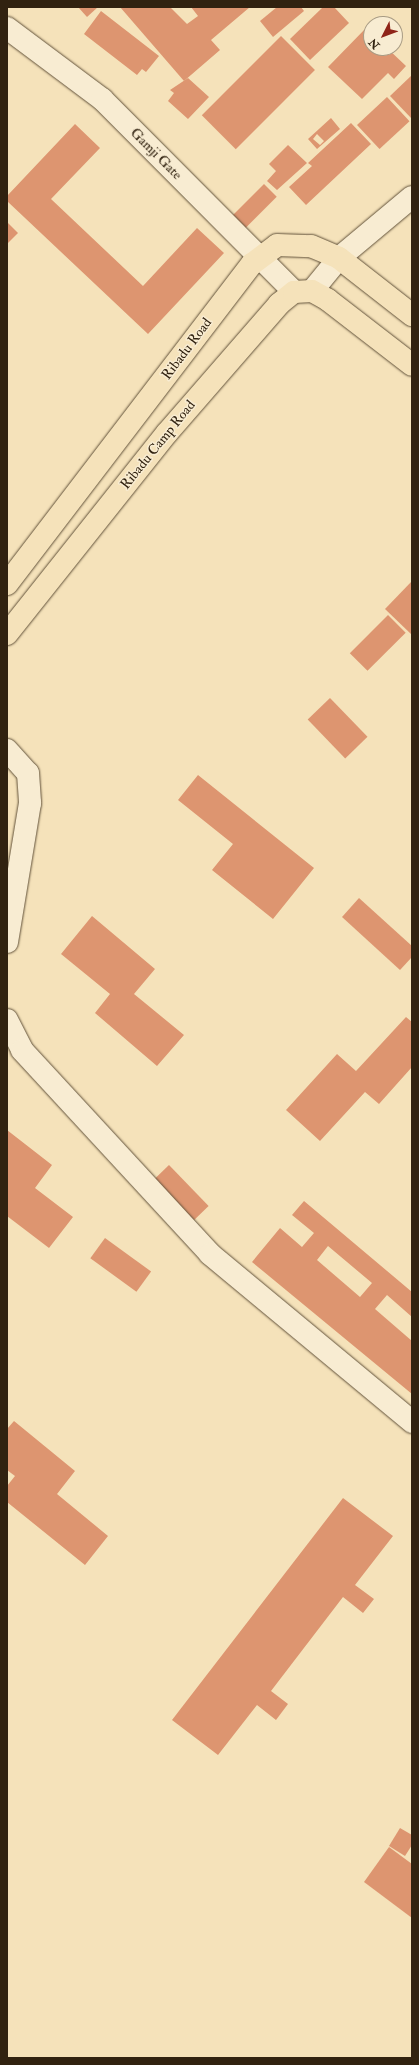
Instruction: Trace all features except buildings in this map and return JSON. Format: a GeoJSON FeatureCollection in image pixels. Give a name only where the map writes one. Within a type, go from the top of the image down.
{"type":"FeatureCollection","features":[{"type":"Feature","properties":{"kind":"main road","name":"Ribadu Road"},"geometry":{"type":"LineString","coordinates":[[7,584],[258,258],[276,245],[293,243],[311,246],[339,258],[412,315]]}},
{"type":"Feature","properties":{"kind":"main road"},"geometry":{"type":"LineString","coordinates":[[312,294],[412,365]]}},
{"type":"Feature","properties":{"kind":"main road","name":"Ribadu Camp Road"},"geometry":{"type":"LineString","coordinates":[[7,634],[167,433],[279,304],[312,294]]}},
{"type":"Feature","properties":{"kind":"street","name":"Gamji Gate"},"geometry":{"type":"LineString","coordinates":[[7,28],[102,99],[258,258],[312,294]]}},
{"type":"Feature","properties":{"kind":"street"},"geometry":{"type":"LineString","coordinates":[[312,294],[339,258],[412,197]]}},
{"type":"Feature","properties":{"kind":"street"},"geometry":{"type":"LineString","coordinates":[[7,750],[28,773],[30,803],[7,942]]}},
{"type":"Feature","properties":{"kind":"street"},"geometry":{"type":"LineString","coordinates":[[7,1020],[22,1050],[210,1254],[412,1422]]}}]}
